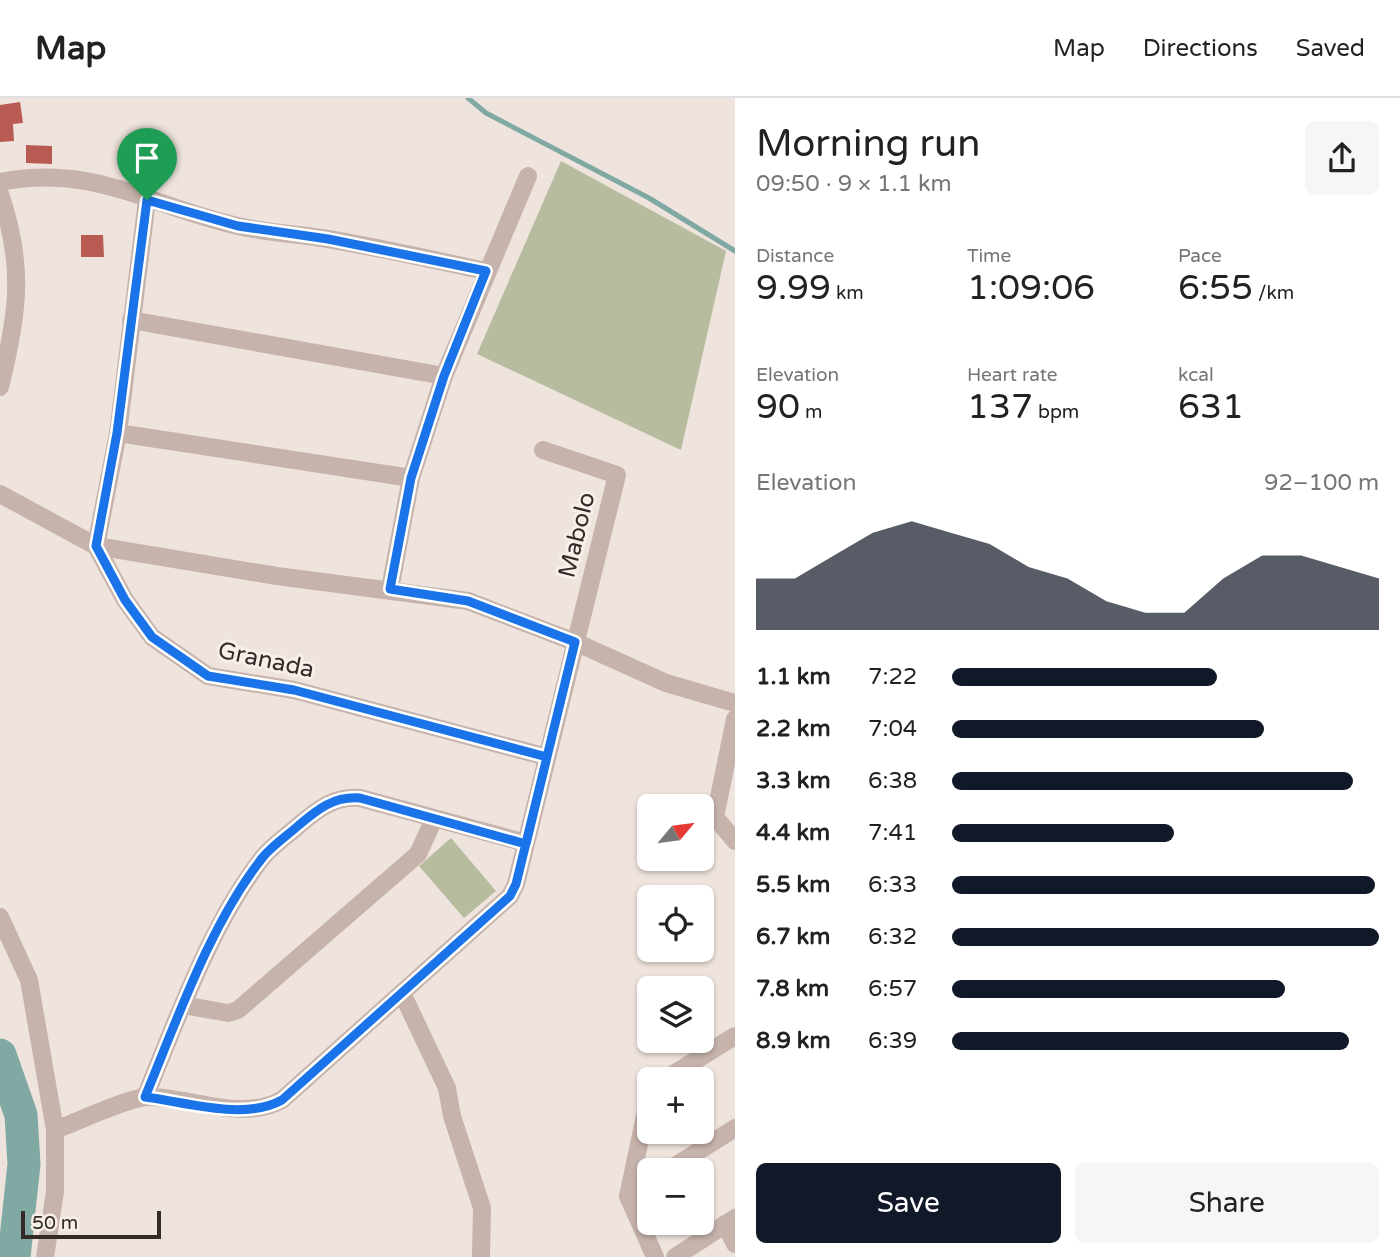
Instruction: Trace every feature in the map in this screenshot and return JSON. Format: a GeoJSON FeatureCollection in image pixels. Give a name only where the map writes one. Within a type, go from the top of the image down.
{"type":"FeatureCollection","features":[{"type":"Feature","properties":{"kind":"street"},"geometry":{"type":"LineString","coordinates":[[390,589],[411,478],[444,376],[528,176]]}},
{"type":"Feature","properties":{"kind":"street"},"geometry":{"type":"LineString","coordinates":[[0,182],[26,177],[66,177],[111,184],[147,200],[238,226],[328,239],[486,271]]}},
{"type":"Feature","properties":{"kind":"street"},"geometry":{"type":"LineString","coordinates":[[0,194],[13,233],[18,286],[0,387]]}},
{"type":"Feature","properties":{"kind":"street"},"geometry":{"type":"LineString","coordinates":[[96,546],[117,433],[147,200]]}},
{"type":"Feature","properties":{"kind":"street"},"geometry":{"type":"LineString","coordinates":[[131,320],[444,376]]}},
{"type":"Feature","properties":{"kind":"street"},"geometry":{"type":"LineString","coordinates":[[117,433],[411,478]]}},
{"type":"Feature","properties":{"kind":"street","name":"Mabolo"},"geometry":{"type":"LineString","coordinates":[[543,450],[617,475],[575,642]]}},
{"type":"Feature","properties":{"kind":"street"},"geometry":{"type":"LineString","coordinates":[[0,494],[96,546],[277,576],[468,601],[575,642],[666,682],[735,702]]}},
{"type":"Feature","properties":{"kind":"street","name":"Granada"},"geometry":{"type":"LineString","coordinates":[[96,546],[125,600],[152,637],[208,676],[294,690],[547,757]]}},
{"type":"Feature","properties":{"kind":"street"},"geometry":{"type":"LineString","coordinates":[[55,1130],[145,1097],[232,1109],[268,1107],[282,1100],[510,896],[526,844],[575,642]]}},
{"type":"Feature","properties":{"kind":"street"},"geometry":{"type":"LineString","coordinates":[[735,719],[727,794],[715,817],[735,841]]}},
{"type":"Feature","properties":{"kind":"street"},"geometry":{"type":"LineString","coordinates":[[145,1097],[183,1005],[239,893],[264,855],[313,814],[341,797],[360,798],[526,844]]}},
{"type":"Feature","properties":{"kind":"street"},"geometry":{"type":"LineString","coordinates":[[183,1005],[228,1013],[238,1010],[418,855],[434,819]]}},
{"type":"Feature","properties":{"kind":"street"},"geometry":{"type":"LineString","coordinates":[[0,917],[29,980],[55,1130],[55,1192],[45,1257]]}},
{"type":"Feature","properties":{"kind":"street"},"geometry":{"type":"LineString","coordinates":[[402,993],[447,1088],[452,1116],[482,1209],[481,1257]]}},
{"type":"Feature","properties":{"kind":"street"},"geometry":{"type":"LineString","coordinates":[[685,1067],[735,1036]]}},
{"type":"Feature","properties":{"kind":"street"},"geometry":{"type":"LineString","coordinates":[[688,1158],[735,1128]]}},
{"type":"Feature","properties":{"kind":"street"},"geometry":{"type":"LineString","coordinates":[[639,1144],[628,1196],[655,1257]]}},
{"type":"Feature","properties":{"kind":"street"},"geometry":{"type":"LineString","coordinates":[[628,1196],[637,1190]]}},
{"type":"Feature","properties":{"kind":"street"},"geometry":{"type":"LineString","coordinates":[[675,1257],[730,1221],[735,1244]]}},
{"type":"Feature","properties":{"kind":"green space"},"geometry":{"type":"Polygon","coordinates":[[[561,161],[726,251],[681,450],[477,354],[561,161]]]}},
{"type":"Feature","properties":{"kind":"green space"},"geometry":{"type":"Polygon","coordinates":[[[451,838],[496,891],[464,918],[419,866],[451,838]]]}},
{"type":"Feature","properties":{"kind":"building"},"geometry":{"type":"Polygon","coordinates":[[[20,102],[23,123],[13,124],[14,141],[0,142],[0,105],[20,102]]]}},
{"type":"Feature","properties":{"kind":"building"},"geometry":{"type":"Polygon","coordinates":[[[26,145],[52,146],[52,164],[26,163],[26,145]]]}},
{"type":"Feature","properties":{"kind":"building"},"geometry":{"type":"Polygon","coordinates":[[[81,235],[103,235],[104,257],[81,257],[81,235]]]}},
{"type":"Feature","properties":{"kind":"waterway"},"geometry":{"type":"LineString","coordinates":[[468,98],[486,113],[649,198],[735,251]]}},
{"type":"Feature","properties":{"kind":"waterway"},"geometry":{"type":"LineString","coordinates":[[0,1055],[21,1115],[24,1164],[14,1257]]}},
{"type":"Feature","properties":{"kind":"route"},"geometry":{"type":"LineString","coordinates":[[147,200],[117,433],[96,546],[125,600],[152,637],[208,676],[294,690],[547,757],[526,844],[360,798],[341,797],[313,814],[264,855],[239,893],[200,967],[145,1097],[232,1109],[268,1107],[282,1100],[478,926],[514,890],[526,844],[575,642],[468,601],[390,589],[411,478],[444,376],[486,271],[328,239],[238,226],[147,200]]}}]}
